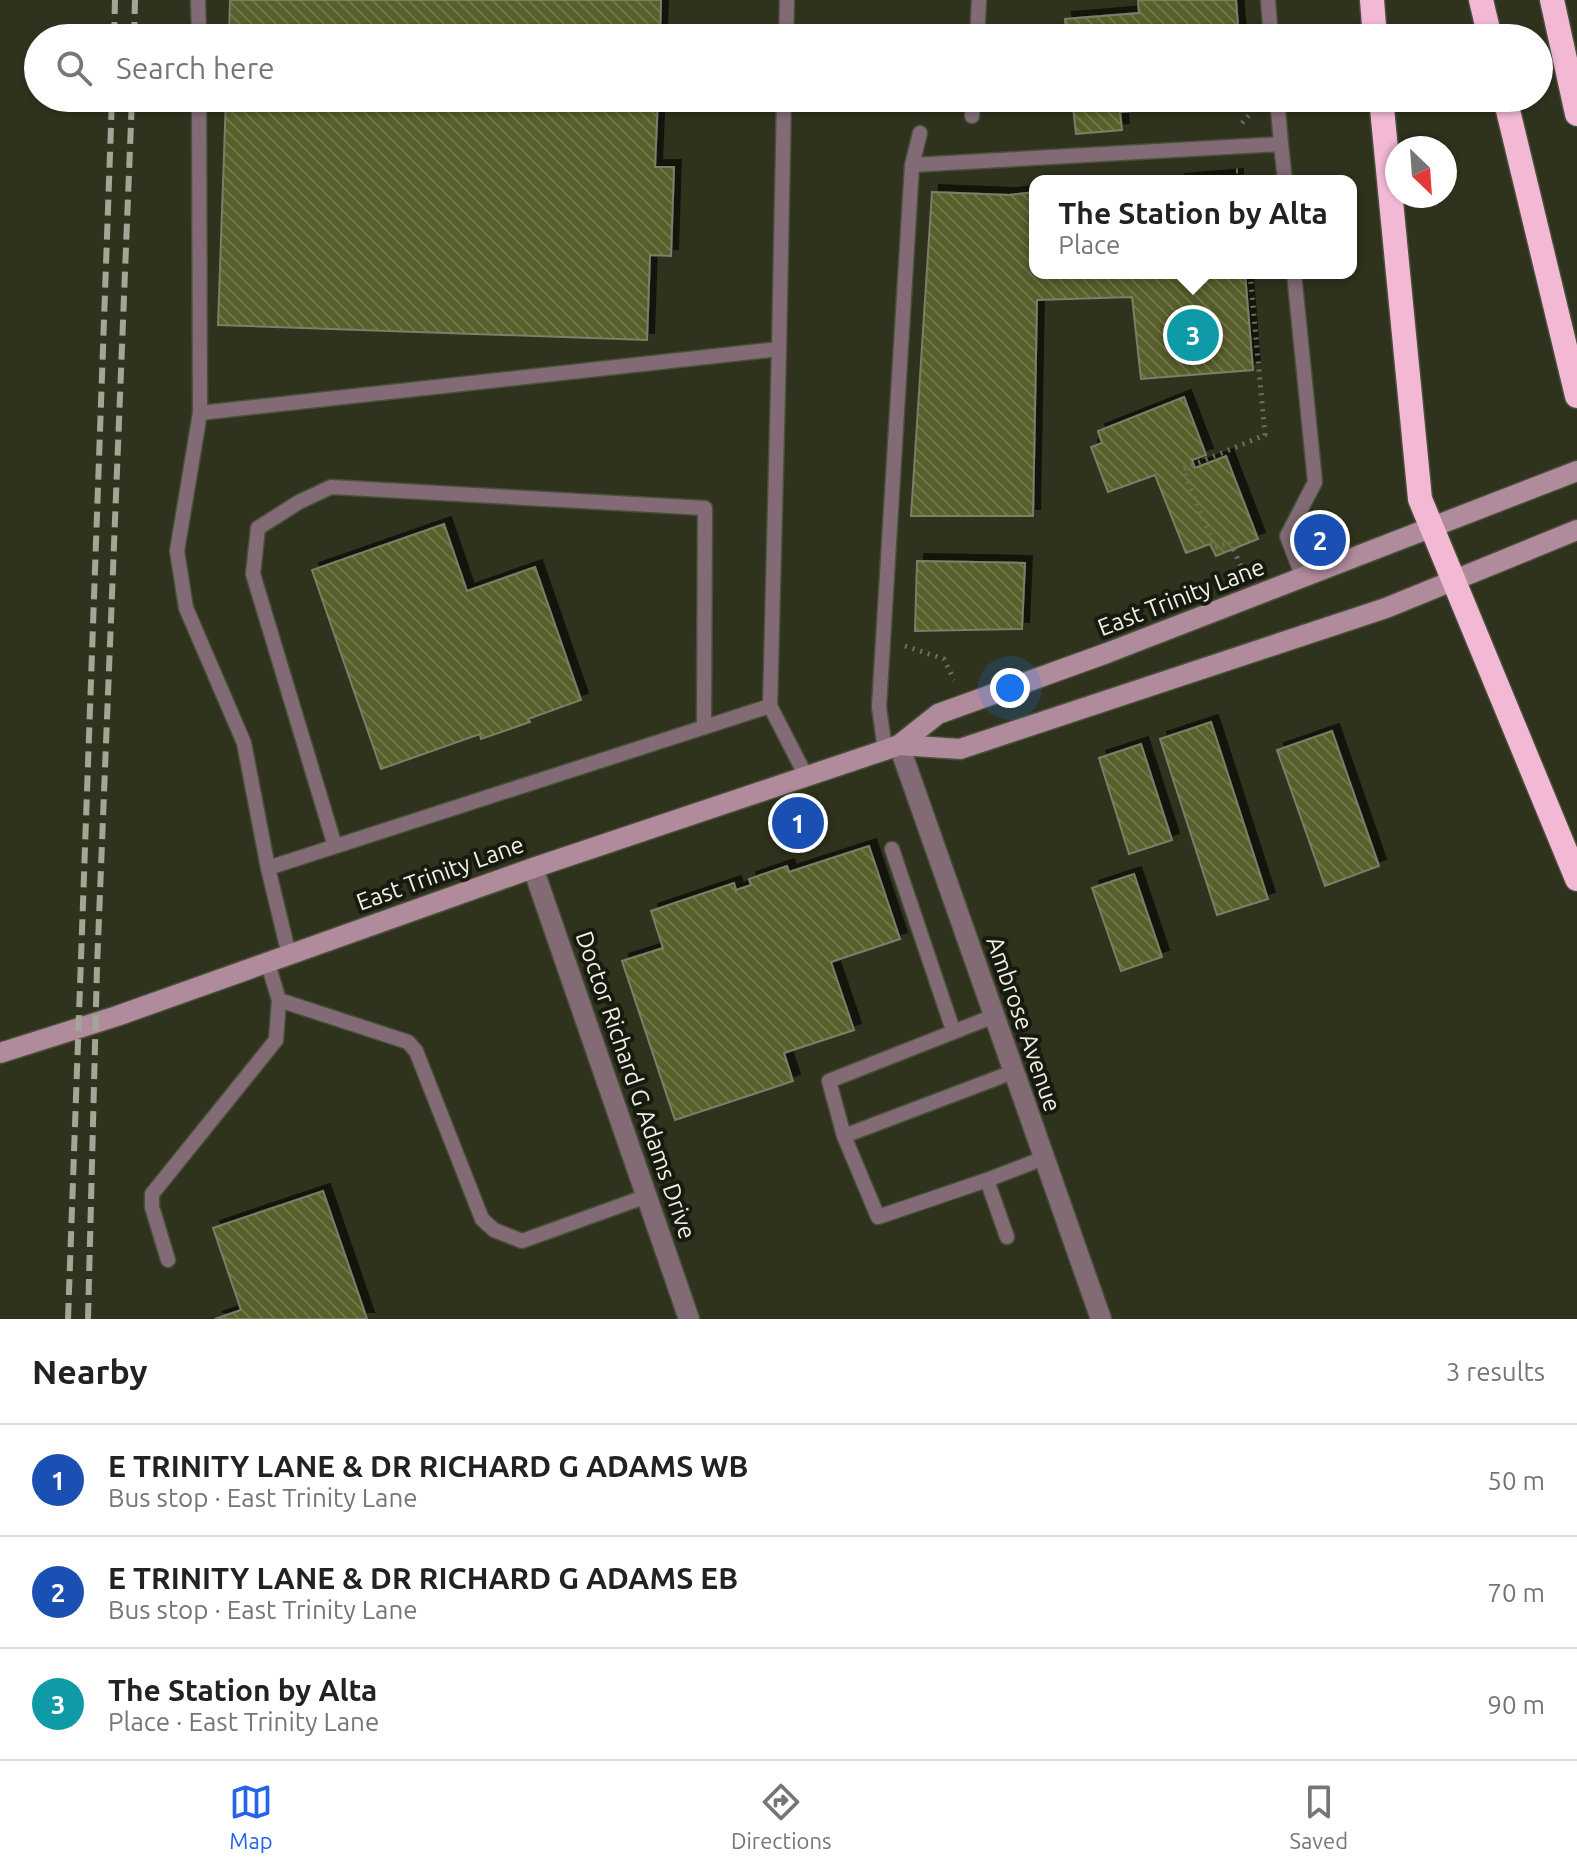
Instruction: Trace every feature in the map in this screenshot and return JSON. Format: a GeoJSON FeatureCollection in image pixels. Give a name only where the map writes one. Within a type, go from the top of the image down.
{"type":"FeatureCollection","features":[{"type":"Feature","properties":{"kind":"highway"},"geometry":{"type":"LineString","coordinates":[[1372,0],[1374,24]]}},
{"type":"Feature","properties":{"kind":"highway"},"geometry":{"type":"LineString","coordinates":[[1481,0],[1487,24]]}},
{"type":"Feature","properties":{"kind":"highway"},"geometry":{"type":"LineString","coordinates":[[1552,0],[1577,114]]}},
{"type":"Feature","properties":{"kind":"highway"},"geometry":{"type":"LineString","coordinates":[[1382,112],[1420,499],[1441,525],[1577,879]]}},
{"type":"Feature","properties":{"kind":"highway"},"geometry":{"type":"LineString","coordinates":[[1508,112],[1577,396]]}},
{"type":"Feature","properties":{"kind":"main road","name":"East Trinity Lane"},"geometry":{"type":"LineString","coordinates":[[0,1053],[268,964],[533,868],[892,748],[938,714],[1303,578],[1577,471]]}},
{"type":"Feature","properties":{"kind":"main road","name":"East Trinity Lane"},"geometry":{"type":"LineString","coordinates":[[892,748],[960,749],[1386,608],[1577,530]]}},
{"type":"Feature","properties":{"kind":"street","name":"Ambrose Avenue"},"geometry":{"type":"LineString","coordinates":[[892,748],[994,1016],[1101,1319]]}},
{"type":"Feature","properties":{"kind":"street","name":"Doctor Richard G Adams Drive"},"geometry":{"type":"LineString","coordinates":[[533,868],[689,1319]]}},
{"type":"Feature","properties":{"kind":"lane"},"geometry":{"type":"LineString","coordinates":[[198,0],[199,24]]}},
{"type":"Feature","properties":{"kind":"lane"},"geometry":{"type":"LineString","coordinates":[[786,24],[787,0]]}},
{"type":"Feature","properties":{"kind":"lane"},"geometry":{"type":"LineString","coordinates":[[978,24],[979,0]]}},
{"type":"Feature","properties":{"kind":"lane"},"geometry":{"type":"LineString","coordinates":[[1268,0],[1270,24]]}},
{"type":"Feature","properties":{"kind":"lane"},"geometry":{"type":"LineString","coordinates":[[199,112],[200,413],[177,551],[186,608],[244,743],[268,868],[289,955]]}},
{"type":"Feature","properties":{"kind":"lane"},"geometry":{"type":"LineString","coordinates":[[784,112],[770,706],[806,776]]}},
{"type":"Feature","properties":{"kind":"lane"},"geometry":{"type":"LineString","coordinates":[[972,112],[972,116]]}},
{"type":"Feature","properties":{"kind":"lane"},"geometry":{"type":"LineString","coordinates":[[1278,112],[1284,175]]}},
{"type":"Feature","properties":{"kind":"lane"},"geometry":{"type":"LineString","coordinates":[[892,748],[879,707],[912,165],[920,133]]}},
{"type":"Feature","properties":{"kind":"lane"},"geometry":{"type":"LineString","coordinates":[[912,165],[1281,144]]}},
{"type":"Feature","properties":{"kind":"lane"},"geometry":{"type":"LineString","coordinates":[[1295,279],[1315,482],[1287,536],[1303,578]]}},
{"type":"Feature","properties":{"kind":"lane"},"geometry":{"type":"LineString","coordinates":[[200,413],[779,349]]}},
{"type":"Feature","properties":{"kind":"lane"},"geometry":{"type":"LineString","coordinates":[[335,846],[253,574],[258,528],[299,502],[331,487],[705,508],[704,727]]}},
{"type":"Feature","properties":{"kind":"lane"},"geometry":{"type":"LineString","coordinates":[[268,868],[770,706]]}},
{"type":"Feature","properties":{"kind":"lane"},"geometry":{"type":"LineString","coordinates":[[892,849],[953,1030]]}},
{"type":"Feature","properties":{"kind":"lane"},"geometry":{"type":"LineString","coordinates":[[168,1260],[152,1207],[154,1189],[276,1040],[279,1000],[268,964]]}},
{"type":"Feature","properties":{"kind":"lane"},"geometry":{"type":"LineString","coordinates":[[279,1000],[408,1042],[416,1051],[482,1219],[494,1230],[522,1241],[647,1196]]}},
{"type":"Feature","properties":{"kind":"lane"},"geometry":{"type":"LineString","coordinates":[[994,1016],[829,1081],[844,1136],[878,1217],[1044,1158]]}},
{"type":"Feature","properties":{"kind":"lane"},"geometry":{"type":"LineString","coordinates":[[844,1136],[1013,1072]]}},
{"type":"Feature","properties":{"kind":"lane"},"geometry":{"type":"LineString","coordinates":[[987,1180],[1007,1237]]}},
{"type":"Feature","properties":{"kind":"path"},"geometry":{"type":"LineString","coordinates":[[1239,126],[1252,112]]}},
{"type":"Feature","properties":{"kind":"path"},"geometry":{"type":"LineString","coordinates":[[1244,573],[1230,542],[1215,548],[1183,469],[1265,435],[1251,279]]}},
{"type":"Feature","properties":{"kind":"path"},"geometry":{"type":"LineString","coordinates":[[898,644],[944,659],[954,680]]}},
{"type":"Feature","properties":{"kind":"building"},"geometry":{"type":"Polygon","coordinates":[[[230,0],[661,0],[660,24],[229,24],[230,0]]]}},
{"type":"Feature","properties":{"kind":"building"},"geometry":{"type":"Polygon","coordinates":[[[1138,0],[1236,0],[1238,24],[1066,24],[1065,19],[1139,13],[1138,0]]]}},
{"type":"Feature","properties":{"kind":"building"},"geometry":{"type":"Polygon","coordinates":[[[226,112],[657,112],[655,167],[674,167],[671,256],[650,255],[647,340],[218,325],[226,112]]]}},
{"type":"Feature","properties":{"kind":"building"},"geometry":{"type":"Polygon","coordinates":[[[1074,112],[1120,112],[1122,130],[1076,134],[1074,112]]]}},
{"type":"Feature","properties":{"kind":"building"},"geometry":{"type":"Polygon","coordinates":[[[932,192],[1009,195],[1029,193],[1029,279],[1245,279],[1253,370],[1141,379],[1132,297],[1037,300],[1033,516],[911,516],[932,192]]]}},
{"type":"Feature","properties":{"kind":"building"},"geometry":{"type":"Polygon","coordinates":[[[1184,397],[1206,455],[1192,460],[1195,468],[1226,456],[1258,539],[1216,556],[1210,544],[1186,553],[1155,475],[1108,492],[1091,447],[1102,443],[1098,431],[1184,397]]]}},
{"type":"Feature","properties":{"kind":"building"},"geometry":{"type":"Polygon","coordinates":[[[444,524],[467,591],[535,567],[581,700],[481,739],[480,734],[381,769],[312,570],[444,524]]]}},
{"type":"Feature","properties":{"kind":"building"},"geometry":{"type":"Polygon","coordinates":[[[917,561],[1025,563],[1022,629],[915,631],[917,561]]]}},
{"type":"Feature","properties":{"kind":"building"},"geometry":{"type":"Polygon","coordinates":[[[1211,722],[1268,899],[1217,915],[1160,739],[1211,722]]]}},
{"type":"Feature","properties":{"kind":"building"},"geometry":{"type":"Polygon","coordinates":[[[1332,731],[1379,866],[1325,886],[1277,750],[1332,731]]]}},
{"type":"Feature","properties":{"kind":"building"},"geometry":{"type":"Polygon","coordinates":[[[1141,744],[1172,840],[1129,854],[1099,758],[1141,744]]]}},
{"type":"Feature","properties":{"kind":"building"},"geometry":{"type":"Polygon","coordinates":[[[869,846],[900,939],[831,962],[854,1030],[784,1053],[793,1081],[675,1120],[622,961],[663,948],[651,911],[734,883],[736,890],[751,885],[749,879],[787,866],[789,872],[869,846]]]}},
{"type":"Feature","properties":{"kind":"building"},"geometry":{"type":"Polygon","coordinates":[[[1134,874],[1162,957],[1121,971],[1092,888],[1134,874]]]}},
{"type":"Feature","properties":{"kind":"building"},"geometry":{"type":"Polygon","coordinates":[[[323,1191],[367,1319],[215,1319],[241,1310],[213,1228],[323,1191]]]}},
{"type":"Feature","properties":{"kind":"railway"},"geometry":{"type":"LineString","coordinates":[[114,24],[115,0]]}},
{"type":"Feature","properties":{"kind":"railway"},"geometry":{"type":"LineString","coordinates":[[134,24],[135,0]]}},
{"type":"Feature","properties":{"kind":"railway"},"geometry":{"type":"LineString","coordinates":[[68,1319],[111,112]]}},
{"type":"Feature","properties":{"kind":"railway"},"geometry":{"type":"LineString","coordinates":[[88,1319],[97,967],[131,112]]}},
{"type":"Feature","properties":{"kind":"place","name":"The Station by Alta"},"geometry":{"type":"Point","coordinates":[1193,335]}},
{"type":"Feature","properties":{"kind":"place","name":"E TRINITY LANE & DR RICHARD G ADAMS EB"},"geometry":{"type":"Point","coordinates":[1320,540]}},
{"type":"Feature","properties":{"kind":"place","name":"E TRINITY LANE & DR RICHARD G ADAMS WB"},"geometry":{"type":"Point","coordinates":[798,823]}}]}
